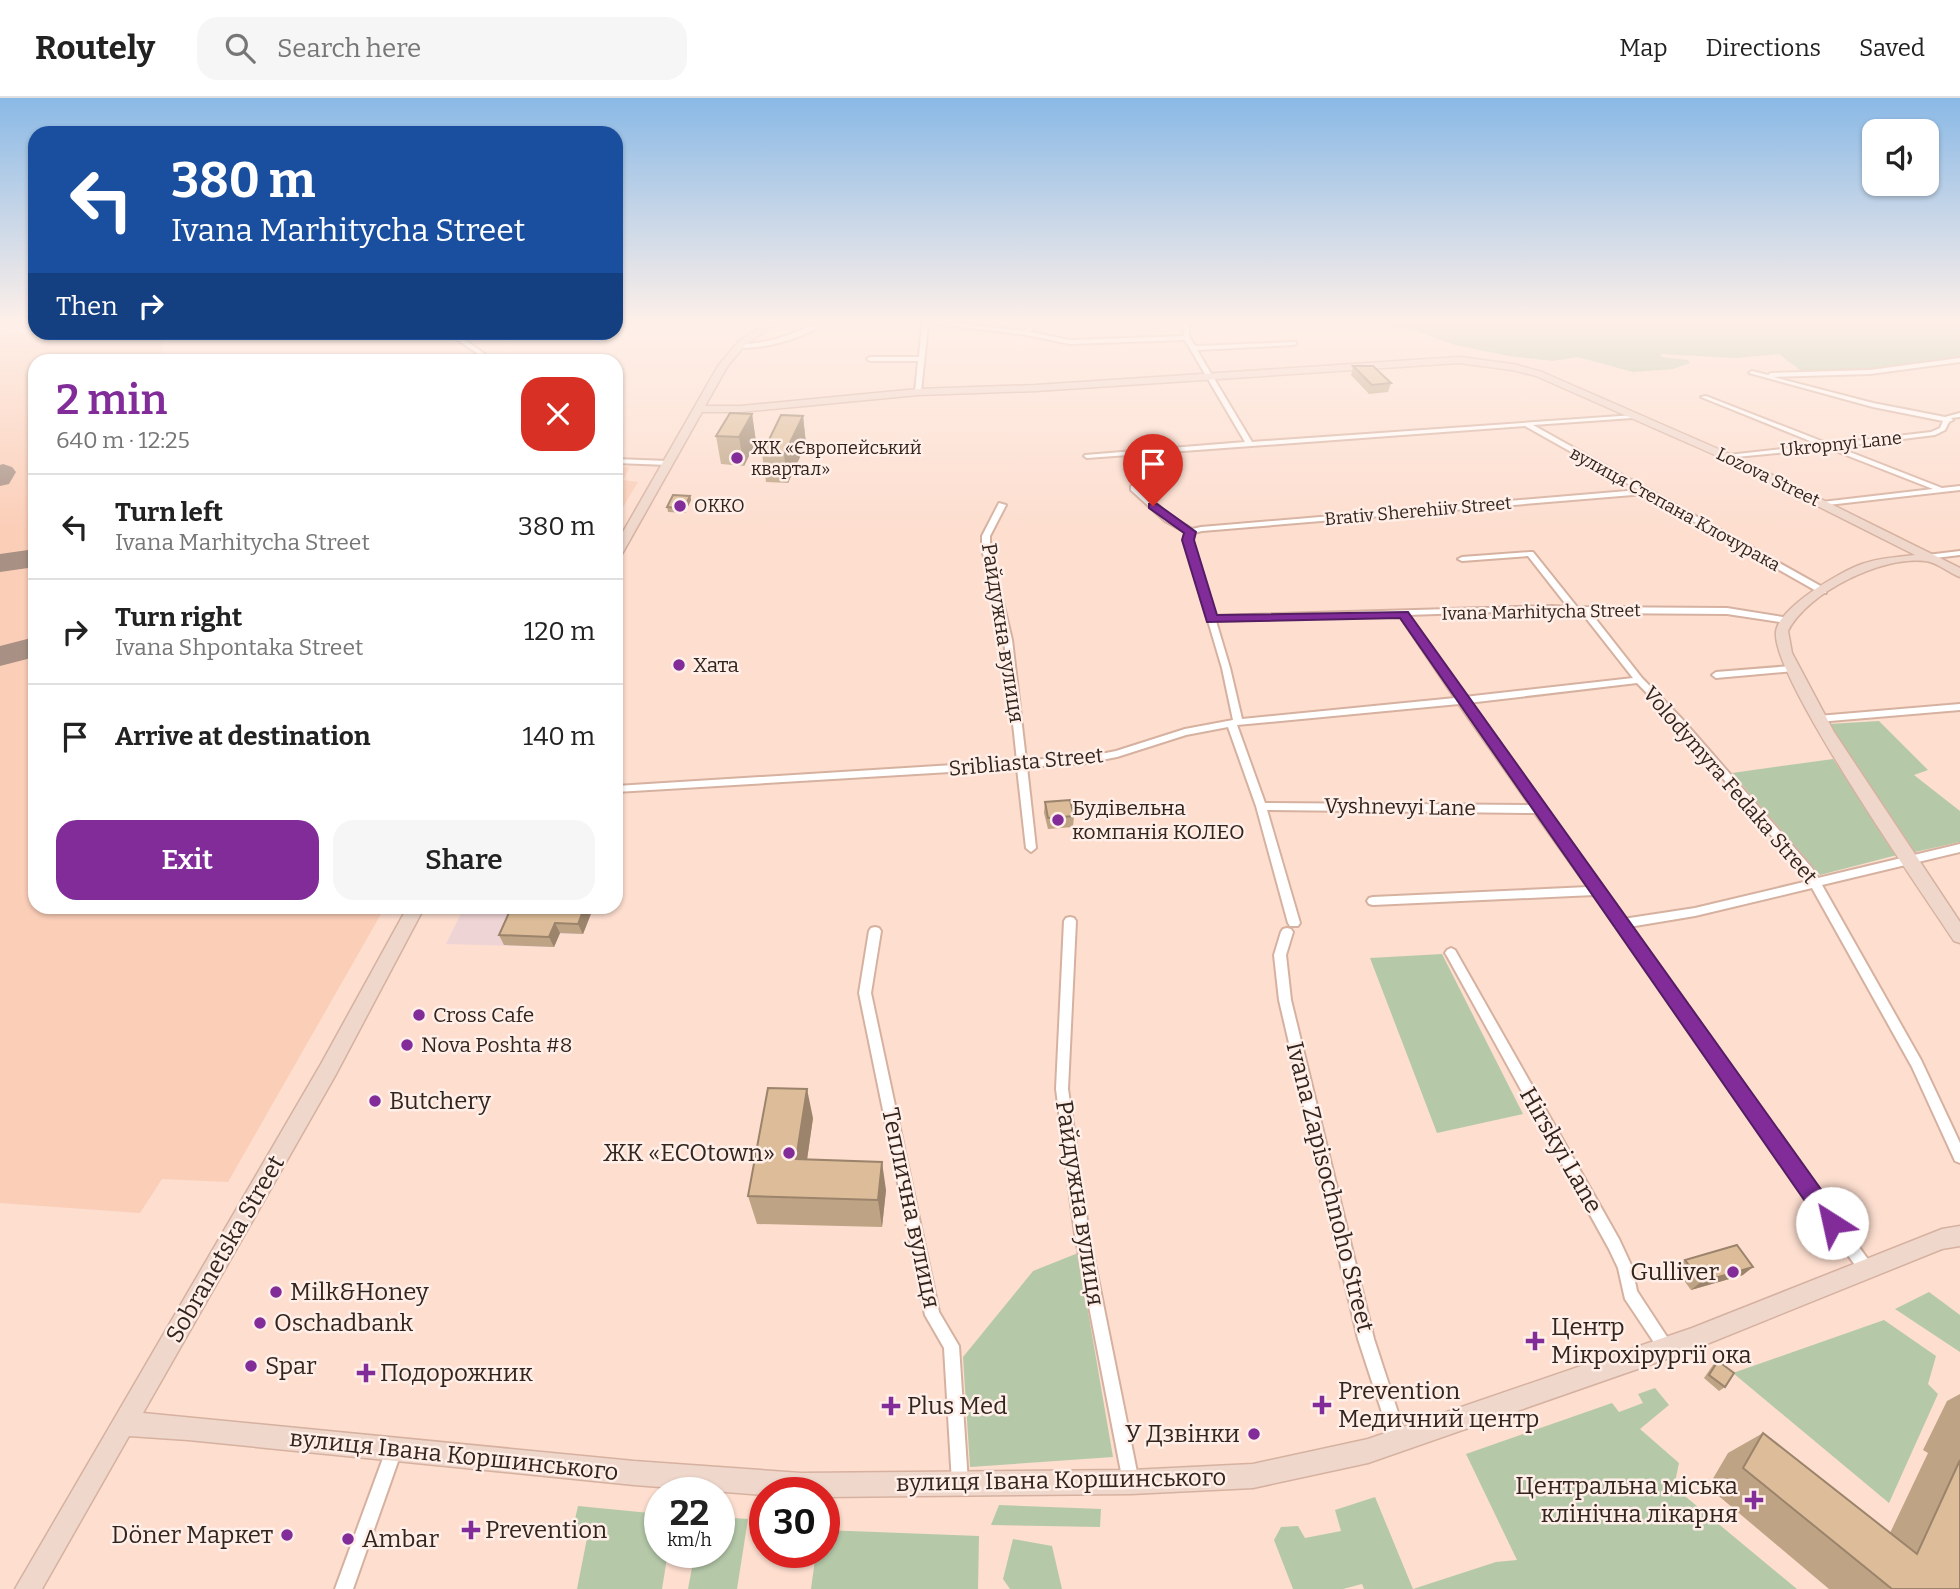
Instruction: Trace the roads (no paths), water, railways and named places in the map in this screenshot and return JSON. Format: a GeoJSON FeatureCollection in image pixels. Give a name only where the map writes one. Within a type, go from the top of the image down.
{"type":"FeatureCollection","features":[{"type":"Feature","properties":{"kind":"street"},"geometry":{"type":"LineString","coordinates":[[623,542],[709,390]]}},
{"type":"Feature","properties":{"kind":"street","name":"Lozova Street"},"geometry":{"type":"LineString","coordinates":[[698,409],[740,409],[918,392],[1004,390]]}},
{"type":"Feature","properties":{"kind":"street"},"geometry":{"type":"LineString","coordinates":[[1219,390],[1250,445]]}},
{"type":"Feature","properties":{"kind":"street","name":"Lozova Street"},"geometry":{"type":"LineString","coordinates":[[1574,390],[1728,457],[1960,573]]}},
{"type":"Feature","properties":{"kind":"street"},"geometry":{"type":"LineString","coordinates":[[1815,390],[1873,405],[1960,422]]}},
{"type":"Feature","properties":{"kind":"street"},"geometry":{"type":"LineString","coordinates":[[1704,397],[1830,444],[1939,489]]}},
{"type":"Feature","properties":{"kind":"street","name":"Ukropnyi Lane"},"geometry":{"type":"LineString","coordinates":[[1728,457],[1933,434],[1943,429],[1945,420],[1960,415]]}},
{"type":"Feature","properties":{"kind":"street"},"geometry":{"type":"LineString","coordinates":[[1087,456],[1632,416]]}},
{"type":"Feature","properties":{"kind":"street","name":"вулиця Степана Клочурака"},"geometry":{"type":"LineString","coordinates":[[1528,425],[1823,591]]}},
{"type":"Feature","properties":{"kind":"street"},"geometry":{"type":"LineString","coordinates":[[623,461],[668,463]]}},
{"type":"Feature","properties":{"kind":"street"},"geometry":{"type":"LineString","coordinates":[[1134,488],[1168,519],[1191,532]]}},
{"type":"Feature","properties":{"kind":"street"},"geometry":{"type":"LineString","coordinates":[[1822,504],[1960,488]]}},
{"type":"Feature","properties":{"kind":"street"},"geometry":{"type":"LineString","coordinates":[[1948,489],[1960,494]]}},
{"type":"Feature","properties":{"kind":"street","name":"Brativ Sherehiiv Street"},"geometry":{"type":"LineString","coordinates":[[1191,532],[1645,492]]}},
{"type":"Feature","properties":{"kind":"street","name":"Райдужна вулиця"},"geometry":{"type":"LineString","coordinates":[[1002,505],[986,536],[986,549],[1008,640],[1031,848]]}},
{"type":"Feature","properties":{"kind":"street","name":"Ivana Zapisochnoho Street"},"geometry":{"type":"LineString","coordinates":[[1191,532],[1188,540],[1235,700],[1234,722],[1261,806],[1291,927],[1280,956],[1285,1000],[1366,1339],[1399,1440]]}},
{"type":"Feature","properties":{"kind":"street"},"geometry":{"type":"LineString","coordinates":[[1960,553],[1860,568],[1823,591],[1786,620],[1780,634],[1791,669],[1818,719],[1960,936]]}},
{"type":"Feature","properties":{"kind":"street","name":"Volodymyra Fedaka Street"},"geometry":{"type":"LineString","coordinates":[[1462,559],[1530,554],[1639,680],[1679,721],[1814,882],[1917,1064],[1960,1157]]}},
{"type":"Feature","properties":{"kind":"street","name":"Ivana Marhitycha Street"},"geometry":{"type":"LineString","coordinates":[[1211,619],[1579,609],[1727,611],[1786,620]]}},
{"type":"Feature","properties":{"kind":"street"},"geometry":{"type":"LineString","coordinates":[[1403,615],[1867,1270]]}},
{"type":"Feature","properties":{"kind":"street"},"geometry":{"type":"LineString","coordinates":[[1716,675],[1791,669]]}},
{"type":"Feature","properties":{"kind":"street","name":"Sribliasta Street"},"geometry":{"type":"LineString","coordinates":[[623,789],[1106,757],[1185,732],[1234,722],[1639,680]]}},
{"type":"Feature","properties":{"kind":"street"},"geometry":{"type":"LineString","coordinates":[[1818,719],[1960,707]]}},
{"type":"Feature","properties":{"kind":"street","name":"Vyshnevyi Lane"},"geometry":{"type":"LineString","coordinates":[[1261,806],[1539,808]]}},
{"type":"Feature","properties":{"kind":"street"},"geometry":{"type":"LineString","coordinates":[[1622,924],[1695,912],[1960,848]]}},
{"type":"Feature","properties":{"kind":"street"},"geometry":{"type":"LineString","coordinates":[[1373,901],[1598,891]]}},
{"type":"Feature","properties":{"kind":"street","name":"Sobranetska Street"},"geometry":{"type":"LineString","coordinates":[[28,1589],[328,1070],[413,914]]}},
{"type":"Feature","properties":{"kind":"street","name":"Райдужна вулиця"},"geometry":{"type":"LineString","coordinates":[[1070,921],[1062,1089],[1082,1234],[1130,1482]]}},
{"type":"Feature","properties":{"kind":"street","name":"Теплична вулиця"},"geometry":{"type":"LineString","coordinates":[[875,932],[865,993],[932,1315],[951,1346],[960,1483]]}},
{"type":"Feature","properties":{"kind":"street","name":"Hirskyi Lane"},"geometry":{"type":"LineString","coordinates":[[1451,953],[1614,1244],[1625,1267],[1630,1294],[1666,1348]]}},
{"type":"Feature","properties":{"kind":"street","name":"вулиця Івана Коршинського"},"geometry":{"type":"LineString","coordinates":[[124,1424],[736,1482],[801,1485],[1130,1482],[1262,1474],[1368,1451],[1666,1348],[1942,1239],[1960,1236]]}},
{"type":"Feature","properties":{"kind":"street"},"geometry":{"type":"LineString","coordinates":[[344,1589],[394,1449]]}},
{"type":"Feature","properties":{"kind":"place","name":"ЖК «Європейський квартал»"},"geometry":{"type":"Point","coordinates":[737,458]}},
{"type":"Feature","properties":{"kind":"place","name":"OKKO"},"geometry":{"type":"Point","coordinates":[680,506]}},
{"type":"Feature","properties":{"kind":"place","name":"Хата"},"geometry":{"type":"Point","coordinates":[679,665]}},
{"type":"Feature","properties":{"kind":"place","name":"Будівельна компанія КОЛЕО"},"geometry":{"type":"Point","coordinates":[1058,820]}},
{"type":"Feature","properties":{"kind":"place","name":"Cross Cafe"},"geometry":{"type":"Point","coordinates":[419,1015]}},
{"type":"Feature","properties":{"kind":"place","name":"Nova Poshta #8"},"geometry":{"type":"Point","coordinates":[407,1045]}},
{"type":"Feature","properties":{"kind":"place","name":"Butchery"},"geometry":{"type":"Point","coordinates":[375,1101]}},
{"type":"Feature","properties":{"kind":"place","name":"ЖК «ECOtown»"},"geometry":{"type":"Point","coordinates":[789,1153]}},
{"type":"Feature","properties":{"kind":"place","name":"Gulliver"},"geometry":{"type":"Point","coordinates":[1733,1272]}},
{"type":"Feature","properties":{"kind":"place","name":"Milk&Honey"},"geometry":{"type":"Point","coordinates":[276,1292]}},
{"type":"Feature","properties":{"kind":"place","name":"Oschadbank"},"geometry":{"type":"Point","coordinates":[260,1323]}},
{"type":"Feature","properties":{"kind":"place","name":"Центр Мікрохірургії ока"},"geometry":{"type":"Point","coordinates":[1535,1341]}},
{"type":"Feature","properties":{"kind":"place","name":"Spar"},"geometry":{"type":"Point","coordinates":[251,1366]}},
{"type":"Feature","properties":{"kind":"place","name":"Подорожник"},"geometry":{"type":"Point","coordinates":[366,1373]}},
{"type":"Feature","properties":{"kind":"place","name":"Prevention Медичний центр"},"geometry":{"type":"Point","coordinates":[1322,1405]}},
{"type":"Feature","properties":{"kind":"place","name":"Plus Med"},"geometry":{"type":"Point","coordinates":[891,1406]}},
{"type":"Feature","properties":{"kind":"place","name":"У Дзвінки"},"geometry":{"type":"Point","coordinates":[1254,1434]}},
{"type":"Feature","properties":{"kind":"place","name":"Центральна міська клінічна лікарня"},"geometry":{"type":"Point","coordinates":[1754,1500]}},
{"type":"Feature","properties":{"kind":"place","name":"Prevention"},"geometry":{"type":"Point","coordinates":[471,1530]}},
{"type":"Feature","properties":{"kind":"place","name":"Döner Маркет"},"geometry":{"type":"Point","coordinates":[287,1535]}},
{"type":"Feature","properties":{"kind":"place","name":"Ambar"},"geometry":{"type":"Point","coordinates":[348,1539]}}]}
